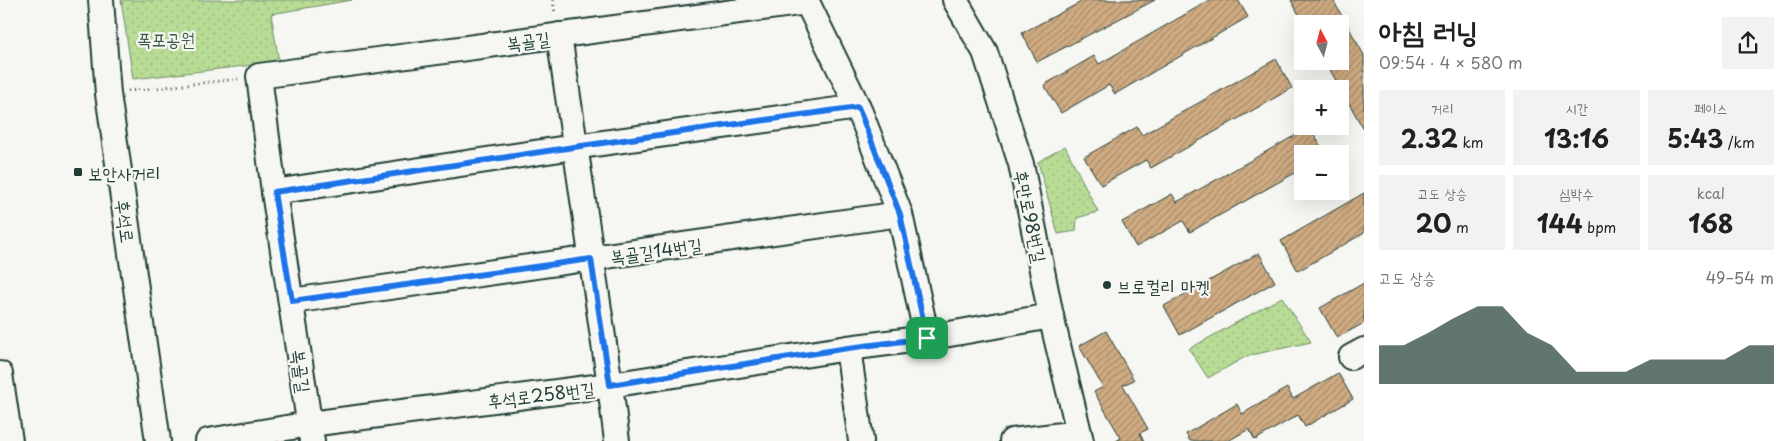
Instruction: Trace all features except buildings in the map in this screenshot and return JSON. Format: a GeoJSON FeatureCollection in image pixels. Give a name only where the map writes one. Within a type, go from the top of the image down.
{"type":"FeatureCollection","features":[{"type":"Feature","properties":{"kind":"street","name":"후석로"},"geometry":{"type":"LineString","coordinates":[[101,0],[108,94],[158,441]]}},
{"type":"Feature","properties":{"kind":"street","name":"후만로98번길"},"geometry":{"type":"LineString","coordinates":[[955,0],[985,52],[1020,164],[1080,437]]}},
{"type":"Feature","properties":{"kind":"street","name":"복골길"},"geometry":{"type":"LineString","coordinates":[[311,432],[274,192],[259,76],[807,1],[858,107],[900,214],[927,338]]}},
{"type":"Feature","properties":{"kind":"street"},"geometry":{"type":"LineString","coordinates":[[558,35],[617,441]]}},
{"type":"Feature","properties":{"kind":"street"},"geometry":{"type":"LineString","coordinates":[[274,192],[858,107]]}},
{"type":"Feature","properties":{"kind":"street","name":"복골길14번길"},"geometry":{"type":"LineString","coordinates":[[292,301],[900,214]]}},
{"type":"Feature","properties":{"kind":"street","name":"후석로258번길"},"geometry":{"type":"LineString","coordinates":[[208,441],[311,432],[848,348],[927,338],[1052,316]]}},
{"type":"Feature","properties":{"kind":"street"},"geometry":{"type":"LineString","coordinates":[[848,348],[861,441]]}},
{"type":"Feature","properties":{"kind":"street"},"geometry":{"type":"LineString","coordinates":[[0,374],[10,441]]}},
{"type":"Feature","properties":{"kind":"street"},"geometry":{"type":"LineString","coordinates":[[1012,441],[1080,437]]}},
{"type":"Feature","properties":{"kind":"path"},"geometry":{"type":"LineString","coordinates":[[108,94],[259,76]]}},
{"type":"Feature","properties":{"kind":"green space","name":"폭포공원"},"geometry":{"type":"Polygon","coordinates":[[[121,0],[352,0],[271,14],[279,62],[133,79],[121,0]]]}},
{"type":"Feature","properties":{"kind":"green space"},"geometry":{"type":"Polygon","coordinates":[[[1065,146],[1098,212],[1077,218],[1076,231],[1058,234],[1038,162],[1065,146]]]}},
{"type":"Feature","properties":{"kind":"green space"},"geometry":{"type":"Polygon","coordinates":[[[1282,297],[1311,342],[1247,356],[1208,378],[1189,349],[1282,297]]]}},
{"type":"Feature","properties":{"kind":"place","name":"보안사거리"},"geometry":{"type":"Point","coordinates":[78,172]}},
{"type":"Feature","properties":{"kind":"place","name":"브로컬리 마켓"},"geometry":{"type":"Point","coordinates":[1107,285]}},
{"type":"Feature","properties":{"kind":"route"},"geometry":{"type":"LineString","coordinates":[[858,107],[900,214],[927,338],[848,348],[610,385],[591,259],[292,301],[274,192],[858,107]]}}]}
